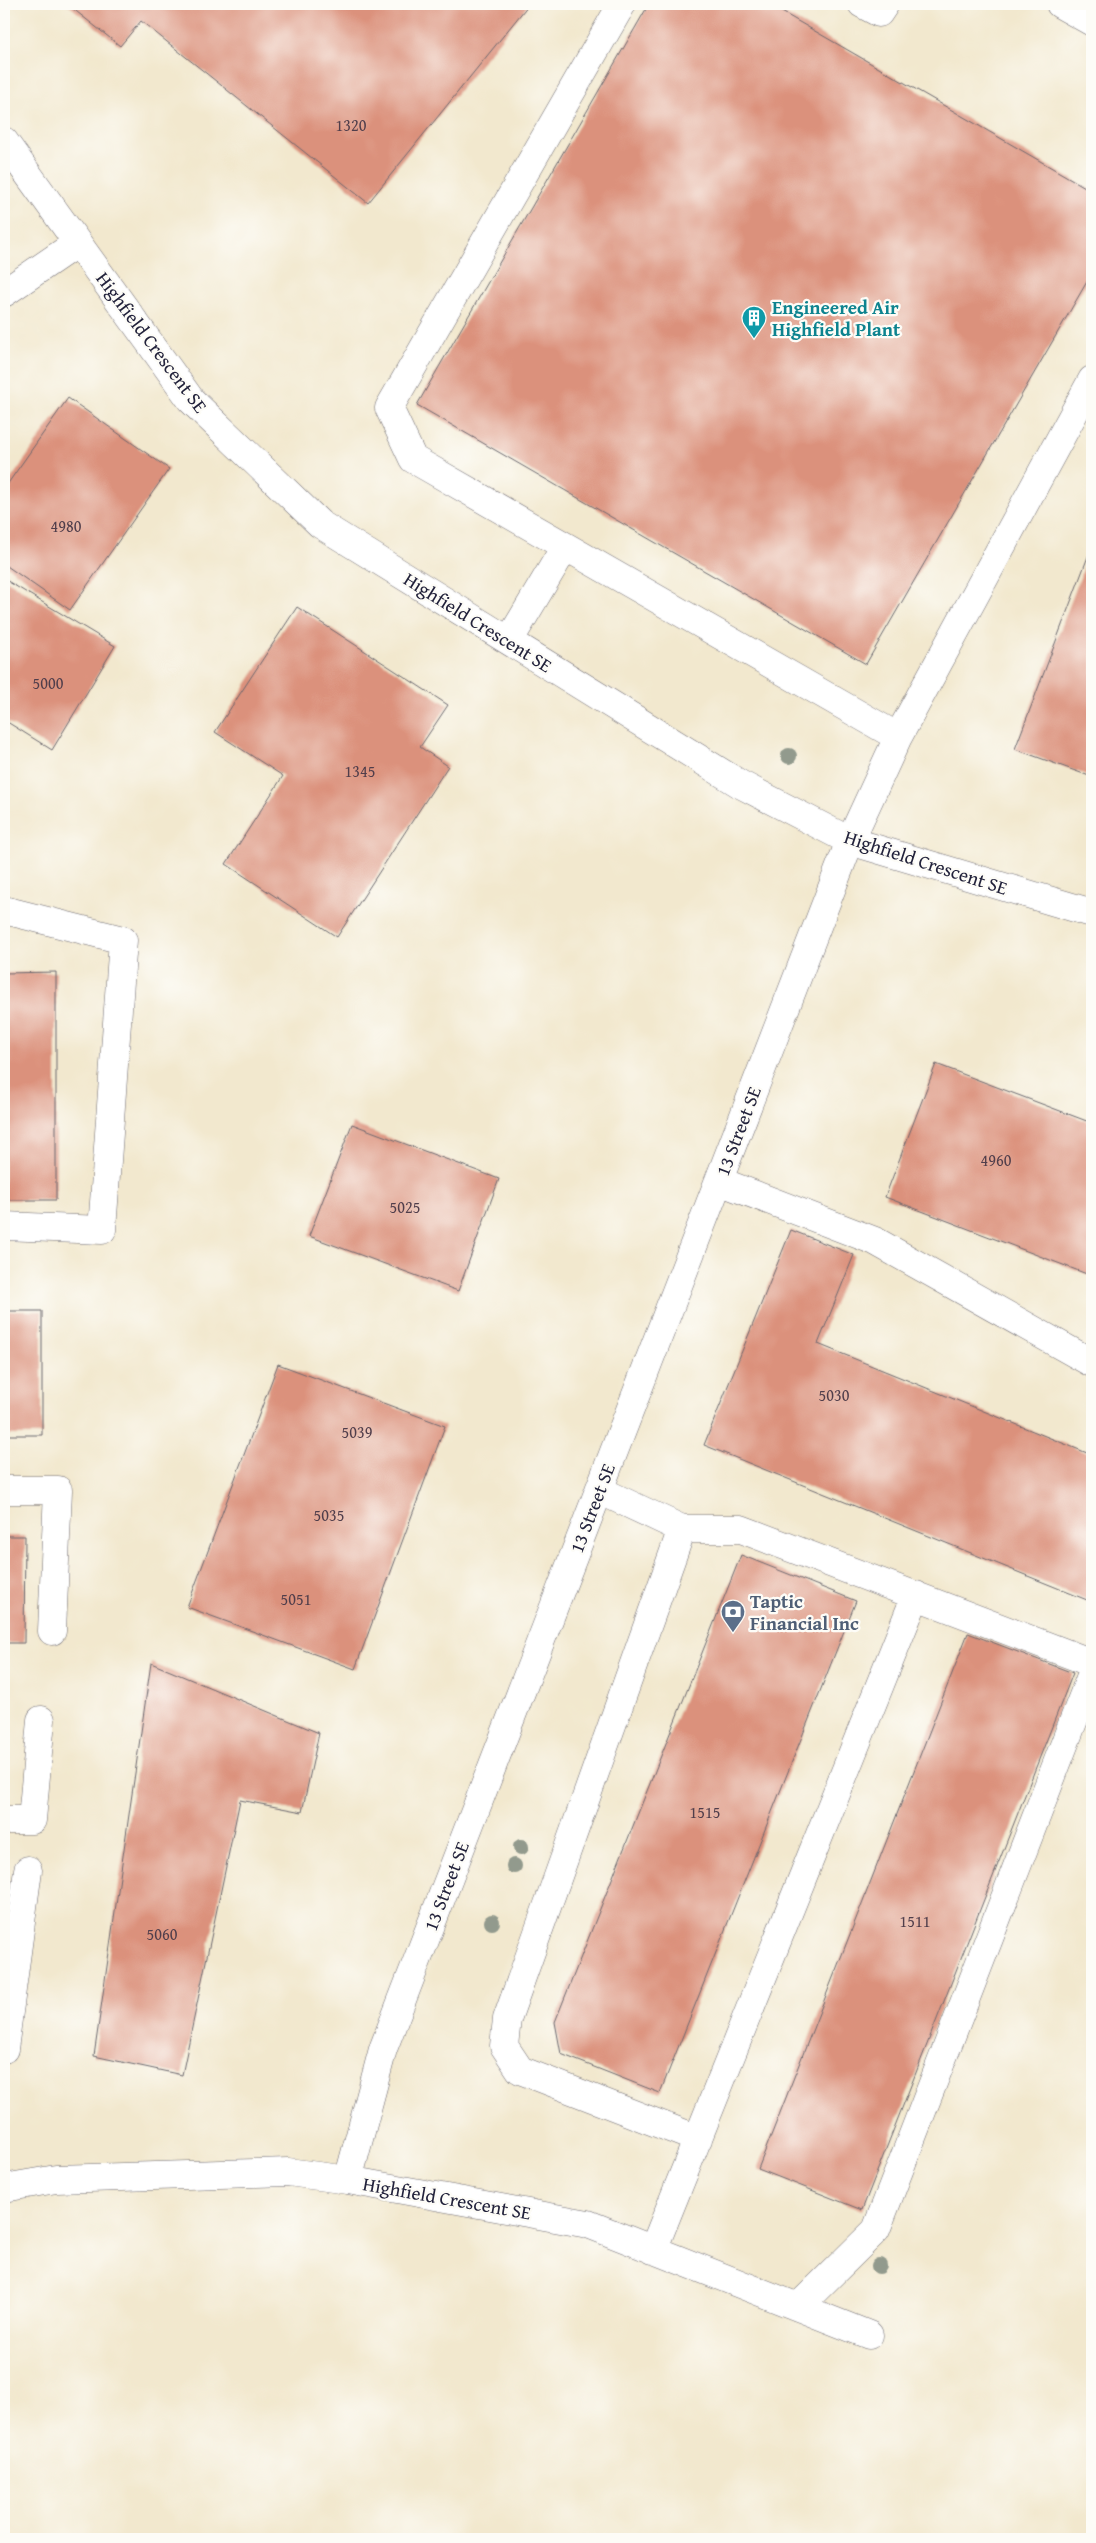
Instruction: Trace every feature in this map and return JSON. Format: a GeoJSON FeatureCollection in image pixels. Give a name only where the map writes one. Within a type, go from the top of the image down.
{"type":"FeatureCollection","features":[{"type":"Feature","properties":{"kind":"street"},"geometry":{"type":"LineString","coordinates":[[622,4],[389,408],[413,459],[898,737]]}},
{"type":"Feature","properties":{"kind":"street"},"geometry":{"type":"LineString","coordinates":[[862,4],[880,13],[885,4]]}},
{"type":"Feature","properties":{"kind":"street"},"geometry":{"type":"LineString","coordinates":[[1060,4],[1092,22]]}},
{"type":"Feature","properties":{"kind":"street","name":"Highfield Crescent SE"},"geometry":{"type":"LineString","coordinates":[[4,141],[191,400],[320,524],[740,784],[850,841],[1092,913]]}},
{"type":"Feature","properties":{"kind":"street"},"geometry":{"type":"LineString","coordinates":[[4,293],[77,242]]}},
{"type":"Feature","properties":{"kind":"street","name":"13 Street SE"},"geometry":{"type":"LineString","coordinates":[[348,2180],[383,2049],[850,841],[898,737],[1092,380]]}},
{"type":"Feature","properties":{"kind":"street"},"geometry":{"type":"LineString","coordinates":[[509,641],[565,547]]}},
{"type":"Feature","properties":{"kind":"street"},"geometry":{"type":"LineString","coordinates":[[4,910],[123,940],[102,1230],[4,1226]]}},
{"type":"Feature","properties":{"kind":"street"},"geometry":{"type":"LineString","coordinates":[[719,1180],[875,1241],[1092,1363]]}},
{"type":"Feature","properties":{"kind":"street"},"geometry":{"type":"LineString","coordinates":[[4,1490],[58,1490],[52,1631]]}},
{"type":"Feature","properties":{"kind":"street"},"geometry":{"type":"LineString","coordinates":[[599,1490],[682,1530],[741,1529],[1092,1663]]}},
{"type":"Feature","properties":{"kind":"street"},"geometry":{"type":"LineString","coordinates":[[682,1530],[507,2019],[504,2046],[520,2070],[698,2139]]}},
{"type":"Feature","properties":{"kind":"street"},"geometry":{"type":"LineString","coordinates":[[653,2250],[916,1596]]}},
{"type":"Feature","properties":{"kind":"street"},"geometry":{"type":"LineString","coordinates":[[798,2307],[876,2230],[1092,1673]]}},
{"type":"Feature","properties":{"kind":"street"},"geometry":{"type":"LineString","coordinates":[[4,1820],[32,1820],[41,1720]]}},
{"type":"Feature","properties":{"kind":"street"},"geometry":{"type":"LineString","coordinates":[[4,2049],[28,1870]]}},
{"type":"Feature","properties":{"kind":"street","name":"Highfield Crescent SE"},"geometry":{"type":"LineString","coordinates":[[4,2188],[56,2179],[288,2172],[348,2180],[588,2224],[869,2335]]}},
{"type":"Feature","properties":{"kind":"building"},"geometry":{"type":"Polygon","coordinates":[[[67,4],[529,4],[368,203],[141,21],[120,46],[67,4]]]}},
{"type":"Feature","properties":{"kind":"building","name":"Engineered Air Highfield Plant"},"geometry":{"type":"Polygon","coordinates":[[[649,4],[768,4],[1092,191],[1092,273],[866,664],[417,405],[649,4]]]}},
{"type":"Feature","properties":{"kind":"building"},"geometry":{"type":"Polygon","coordinates":[[[68,398],[169,469],[70,610],[4,564],[4,489],[68,398]]]}},
{"type":"Feature","properties":{"kind":"building"},"geometry":{"type":"Polygon","coordinates":[[[1092,546],[1092,777],[1015,749],[1092,546]]]}},
{"type":"Feature","properties":{"kind":"building"},"geometry":{"type":"Polygon","coordinates":[[[4,579],[115,646],[52,750],[4,720],[4,579]]]}},
{"type":"Feature","properties":{"kind":"building"},"geometry":{"type":"Polygon","coordinates":[[[297,607],[448,705],[420,747],[448,766],[337,937],[226,864],[283,776],[215,732],[297,607]]]}},
{"type":"Feature","properties":{"kind":"building"},"geometry":{"type":"Polygon","coordinates":[[[56,972],[56,1200],[4,1200],[4,973],[56,972]]]}},
{"type":"Feature","properties":{"kind":"building"},"geometry":{"type":"Polygon","coordinates":[[[936,1064],[1092,1123],[1092,1276],[885,1197],[936,1064]]]}},
{"type":"Feature","properties":{"kind":"building"},"geometry":{"type":"Polygon","coordinates":[[[352,1124],[499,1179],[458,1291],[309,1236],[352,1124]]]}},
{"type":"Feature","properties":{"kind":"building"},"geometry":{"type":"Polygon","coordinates":[[[791,1230],[854,1255],[818,1344],[1092,1455],[1092,1602],[704,1445],[791,1230]]]}},
{"type":"Feature","properties":{"kind":"building"},"geometry":{"type":"Polygon","coordinates":[[[4,1311],[42,1311],[42,1435],[4,1435],[4,1311]]]}},
{"type":"Feature","properties":{"kind":"building"},"geometry":{"type":"Polygon","coordinates":[[[278,1364],[445,1426],[355,1669],[187,1607],[278,1364]]]}},
{"type":"Feature","properties":{"kind":"building"},"geometry":{"type":"Polygon","coordinates":[[[4,1536],[25,1536],[24,1643],[4,1643],[4,1536]]]}},
{"type":"Feature","properties":{"kind":"building"},"geometry":{"type":"Polygon","coordinates":[[[741,1555],[856,1601],[660,2093],[561,2054],[555,2022],[741,1555]]]}},
{"type":"Feature","properties":{"kind":"building"},"geometry":{"type":"Polygon","coordinates":[[[968,1633],[1073,1673],[862,2210],[758,2169],[968,1633]]]}},
{"type":"Feature","properties":{"kind":"building"},"geometry":{"type":"Polygon","coordinates":[[[151,1663],[319,1733],[302,1812],[240,1800],[182,2075],[94,2056],[151,1663]]]}},
{"type":"Feature","properties":{"kind":"place","name":"Engineered Air Highfield Plant"},"geometry":{"type":"Point","coordinates":[754,339]}},
{"type":"Feature","properties":{"kind":"place","name":"Taptic Financial Inc"},"geometry":{"type":"Point","coordinates":[733,1633]}}]}
